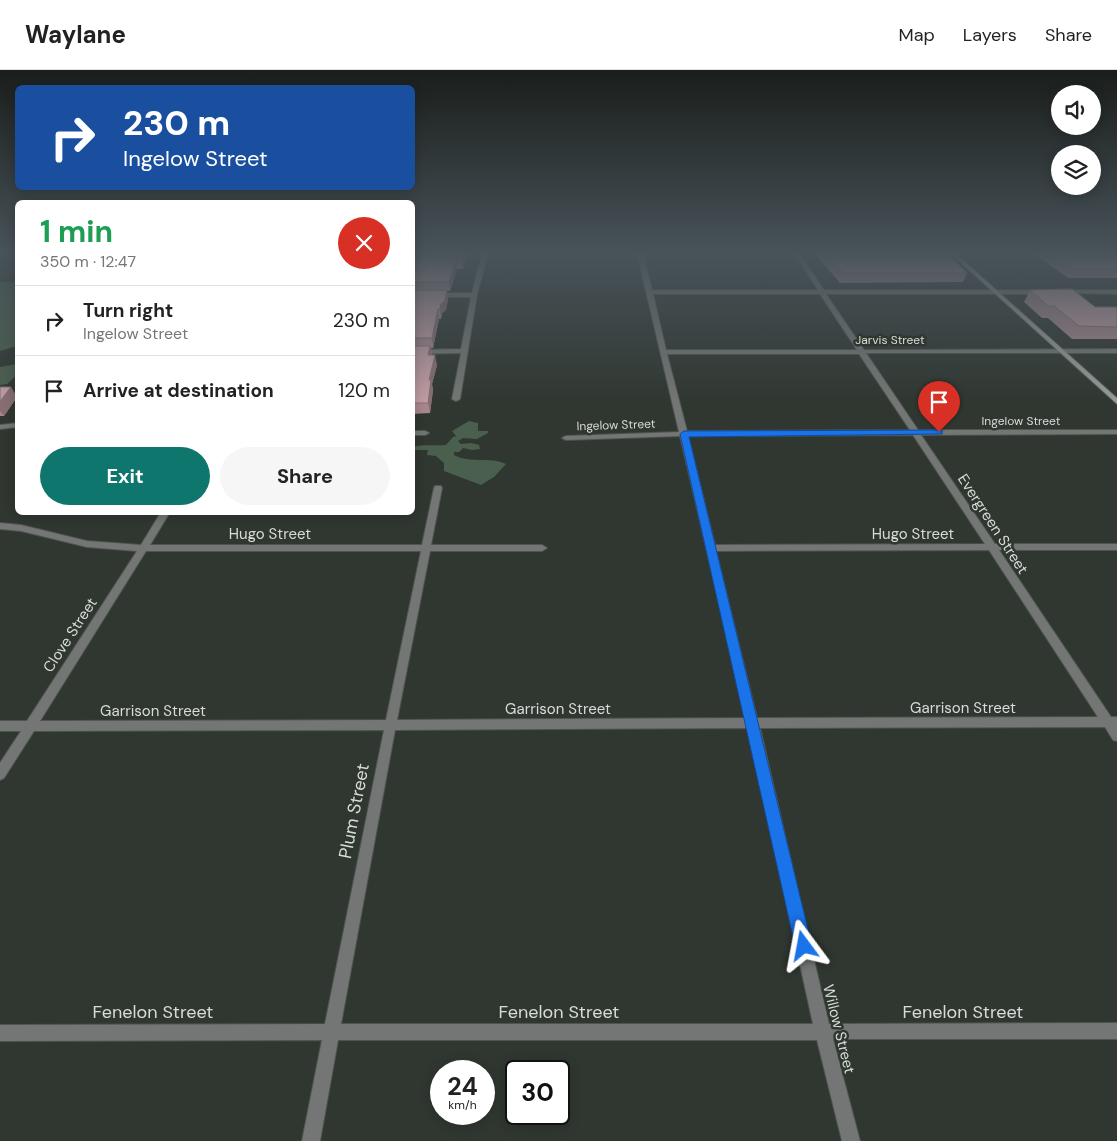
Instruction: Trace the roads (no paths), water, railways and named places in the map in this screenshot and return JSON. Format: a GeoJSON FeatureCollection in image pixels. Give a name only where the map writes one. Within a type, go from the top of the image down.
{"type":"FeatureCollection","features":[{"type":"Feature","properties":{"kind":"street"},"geometry":{"type":"LineString","coordinates":[[456,399],[472,303]]}},
{"type":"Feature","properties":{"kind":"street","name":"Willow Street"},"geometry":{"type":"LineString","coordinates":[[652,303],[823,1033],[851,1141]]}},
{"type":"Feature","properties":{"kind":"street","name":"Evergreen Street"},"geometry":{"type":"LineString","coordinates":[[829,303],[992,548],[1113,722],[1117,736]]}},
{"type":"Feature","properties":{"kind":"street"},"geometry":{"type":"LineString","coordinates":[[1006,303],[1117,402]]}},
{"type":"Feature","properties":{"kind":"street"},"geometry":{"type":"LineString","coordinates":[[415,352],[464,351]]}},
{"type":"Feature","properties":{"kind":"street","name":"Jarvis Street"},"geometry":{"type":"LineString","coordinates":[[664,352],[1117,351]]}},
{"type":"Feature","properties":{"kind":"street"},"geometry":{"type":"LineString","coordinates":[[0,427],[15,425]]}},
{"type":"Feature","properties":{"kind":"street","name":"Ingelow Street"},"geometry":{"type":"LineString","coordinates":[[566,438],[684,434],[1117,432]]}},
{"type":"Feature","properties":{"kind":"street"},"geometry":{"type":"LineString","coordinates":[[415,433],[425,433]]}},
{"type":"Feature","properties":{"kind":"street","name":"Plum Street"},"geometry":{"type":"LineString","coordinates":[[311,1141],[438,488]]}},
{"type":"Feature","properties":{"kind":"street","name":"Clove Street"},"geometry":{"type":"LineString","coordinates":[[0,774],[164,515]]}},
{"type":"Feature","properties":{"kind":"street","name":"Hugo Street"},"geometry":{"type":"LineString","coordinates":[[0,526],[22,528],[87,544],[144,548],[542,548]]}},
{"type":"Feature","properties":{"kind":"street","name":"Hugo Street"},"geometry":{"type":"LineString","coordinates":[[710,548],[1117,546]]}},
{"type":"Feature","properties":{"kind":"street","name":"Garrison Street"},"geometry":{"type":"LineString","coordinates":[[0,726],[1113,722]]}},
{"type":"Feature","properties":{"kind":"street","name":"Fenelon Street"},"geometry":{"type":"LineString","coordinates":[[0,1033],[1117,1031]]}}]}
